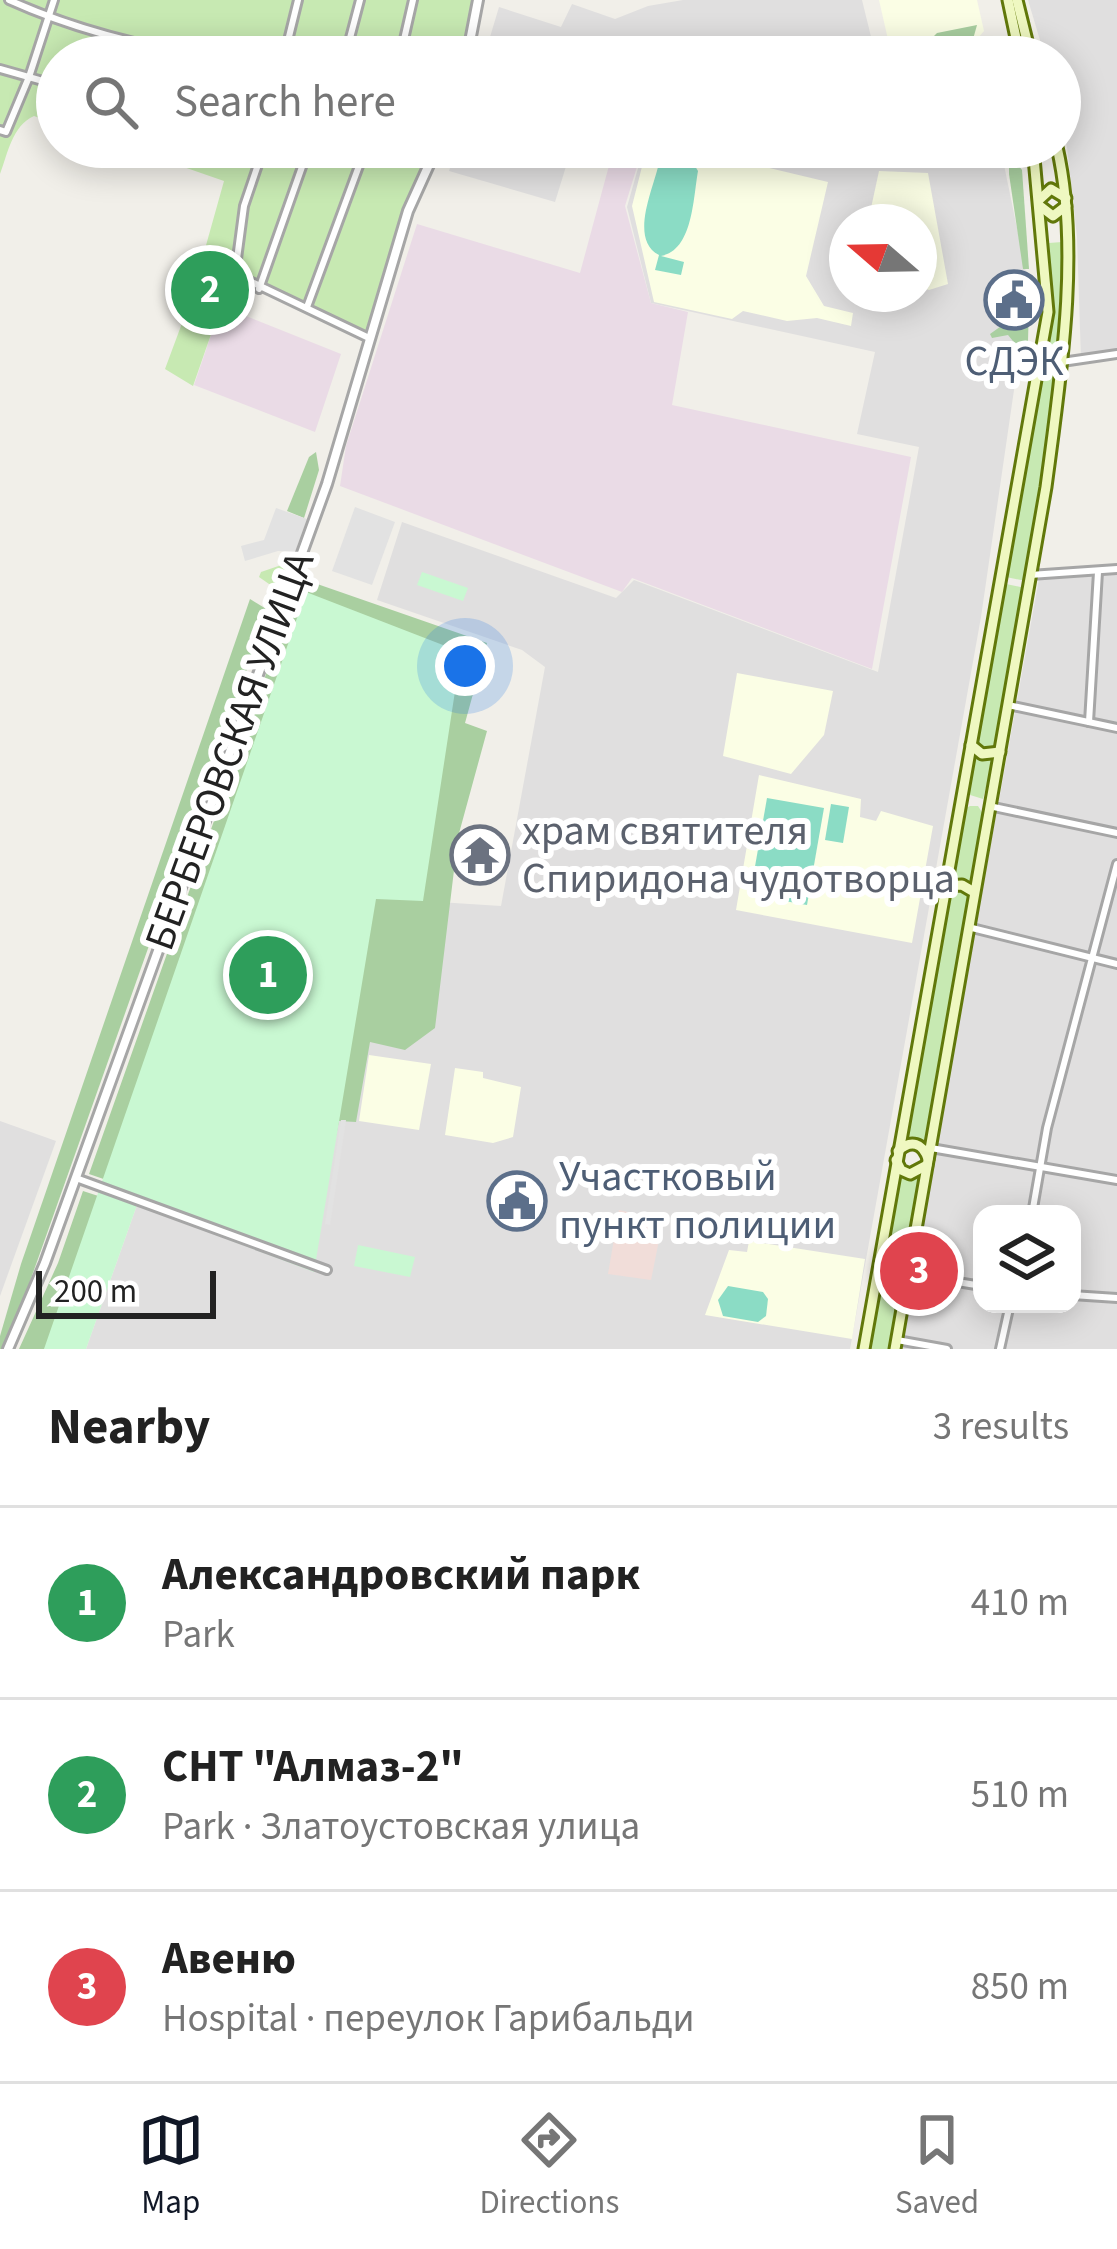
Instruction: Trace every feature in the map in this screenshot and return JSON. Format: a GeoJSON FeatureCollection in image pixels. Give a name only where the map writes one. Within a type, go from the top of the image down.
{"type":"FeatureCollection","features":[{"type":"Feature","properties":{"kind":"main road"},"geometry":{"type":"LineString","coordinates":[[1013,0],[1017,36]]}},
{"type":"Feature","properties":{"kind":"main road"},"geometry":{"type":"LineString","coordinates":[[1013,0],[1024,36]]}},
{"type":"Feature","properties":{"kind":"main road"},"geometry":{"type":"LineString","coordinates":[[864,1349],[1048,312],[1036,168]]}},
{"type":"Feature","properties":{"kind":"main road"},"geometry":{"type":"LineString","coordinates":[[896,1345],[1009,705],[1062,362],[1066,202],[1061,168]]}},
{"type":"Feature","properties":{"kind":"main road"},"geometry":{"type":"LineString","coordinates":[[1040,203],[1051,189],[1066,202]]}},
{"type":"Feature","properties":{"kind":"main road"},"geometry":{"type":"LineString","coordinates":[[1040,203],[1053,216],[1066,202]]}},
{"type":"Feature","properties":{"kind":"main road"},"geometry":{"type":"LineString","coordinates":[[1040,359],[1062,362]]}},
{"type":"Feature","properties":{"kind":"main road"},"geometry":{"type":"LineString","coordinates":[[1000,583],[1029,581]]}},
{"type":"Feature","properties":{"kind":"main road"},"geometry":{"type":"LineString","coordinates":[[970,745],[982,754],[1000,752]]}},
{"type":"Feature","properties":{"kind":"main road"},"geometry":{"type":"LineString","coordinates":[[961,800],[989,806]]}},
{"type":"Feature","properties":{"kind":"main road"},"geometry":{"type":"LineString","coordinates":[[945,886],[962,885],[974,892]]}},
{"type":"Feature","properties":{"kind":"main road"},"geometry":{"type":"LineString","coordinates":[[897,1156],[916,1144],[929,1158]]}},
{"type":"Feature","properties":{"kind":"main road"},"geometry":{"type":"LineString","coordinates":[[897,1156],[899,1168],[910,1174],[929,1158]]}},
{"type":"Feature","properties":{"kind":"street"},"geometry":{"type":"LineString","coordinates":[[9,0],[48,18],[110,36]]}},
{"type":"Feature","properties":{"kind":"street"},"geometry":{"type":"LineString","coordinates":[[42,36],[54,0]]}},
{"type":"Feature","properties":{"kind":"street"},"geometry":{"type":"LineString","coordinates":[[289,36],[298,0]]}},
{"type":"Feature","properties":{"kind":"street"},"geometry":{"type":"LineString","coordinates":[[351,36],[360,0]]}},
{"type":"Feature","properties":{"kind":"street"},"geometry":{"type":"LineString","coordinates":[[405,36],[413,0]]}},
{"type":"Feature","properties":{"kind":"street"},"geometry":{"type":"LineString","coordinates":[[471,36],[478,0]]}},
{"type":"Feature","properties":{"kind":"street"},"geometry":{"type":"LineString","coordinates":[[3,131],[36,55]]}},
{"type":"Feature","properties":{"kind":"street"},"geometry":{"type":"LineString","coordinates":[[0,69],[36,79]]}},
{"type":"Feature","properties":{"kind":"street"},"geometry":{"type":"LineString","coordinates":[[255,168],[247,191],[235,274],[369,338]]}},
{"type":"Feature","properties":{"kind":"street"},"geometry":{"type":"LineString","coordinates":[[259,289],[302,168]]}},
{"type":"Feature","properties":{"kind":"street"},"geometry":{"type":"LineString","coordinates":[[307,309],[358,168]]}},
{"type":"Feature","properties":{"kind":"street","name":"БЕРБЕРОВСКАЯ УЛИЦА"},"geometry":{"type":"LineString","coordinates":[[8,1349],[76,1178],[327,484],[408,212],[427,168]]}},
{"type":"Feature","properties":{"kind":"street"},"geometry":{"type":"LineString","coordinates":[[1062,362],[1117,354]]}},
{"type":"Feature","properties":{"kind":"street"},"geometry":{"type":"LineString","coordinates":[[1029,581],[1117,569]]}},
{"type":"Feature","properties":{"kind":"street"},"geometry":{"type":"LineString","coordinates":[[1089,722],[1098,572]]}},
{"type":"Feature","properties":{"kind":"street"},"geometry":{"type":"LineString","coordinates":[[1009,705],[1117,728]]}},
{"type":"Feature","properties":{"kind":"street"},"geometry":{"type":"LineString","coordinates":[[989,806],[1117,832]]}},
{"type":"Feature","properties":{"kind":"street"},"geometry":{"type":"LineString","coordinates":[[1033,1205],[1117,864]]}},
{"type":"Feature","properties":{"kind":"street"},"geometry":{"type":"LineString","coordinates":[[968,927],[1117,964]]}},
{"type":"Feature","properties":{"kind":"street"},"geometry":{"type":"LineString","coordinates":[[929,1158],[1039,1167],[1117,1180]]}},
{"type":"Feature","properties":{"kind":"street"},"geometry":{"type":"LineString","coordinates":[[76,1178],[327,1270]]}},
{"type":"Feature","properties":{"kind":"street"},"geometry":{"type":"LineString","coordinates":[[908,1274],[973,1285]]}},
{"type":"Feature","properties":{"kind":"street"},"geometry":{"type":"LineString","coordinates":[[1081,1296],[1117,1298]]}},
{"type":"Feature","properties":{"kind":"street"},"geometry":{"type":"LineString","coordinates":[[1000,1349],[1008,1313]]}},
{"type":"Feature","properties":{"kind":"street"},"geometry":{"type":"LineString","coordinates":[[896,1345],[947,1349]]}},
{"type":"Feature","properties":{"kind":"shaded area"},"geometry":{"type":"Polygon","coordinates":[[[683,0],[862,0],[871,36],[490,36],[499,7],[561,27],[572,4],[615,19],[648,6],[683,0]]]}},
{"type":"Feature","properties":{"kind":"shaded area"},"geometry":{"type":"Polygon","coordinates":[[[879,0],[977,0],[984,31],[980,36],[887,36],[879,0]]]}},
{"type":"Feature","properties":{"kind":"shaded area"},"geometry":{"type":"Polygon","coordinates":[[[1028,0],[1117,0],[1117,352],[1081,360],[1069,168],[1081,168],[1081,36],[1039,36],[1028,0]]]}},
{"type":"Feature","properties":{"kind":"shaded area"},"geometry":{"type":"Polygon","coordinates":[[[450,168],[566,168],[555,202],[450,168]]]}},
{"type":"Feature","properties":{"kind":"shaded area"},"geometry":{"type":"Polygon","coordinates":[[[608,168],[637,168],[625,206],[651,303],[688,312],[672,405],[911,457],[872,669],[632,578],[622,592],[340,486],[346,446],[417,224],[580,273],[608,168]]]}},
{"type":"Feature","properties":{"kind":"shaded area"},"geometry":{"type":"Polygon","coordinates":[[[638,168],[1005,168],[1029,287],[981,617],[850,1349],[86,1349],[137,1205],[350,1048],[376,898],[501,906],[545,667],[522,650],[377,600],[402,522],[616,598],[634,580],[878,672],[919,447],[857,434],[875,352],[651,303],[627,207],[638,168]]]}},
{"type":"Feature","properties":{"kind":"shaded area"},"geometry":{"type":"Polygon","coordinates":[[[642,168],[770,168],[828,182],[806,276],[829,312],[853,313],[851,326],[817,318],[787,321],[743,311],[732,319],[654,302],[632,206],[642,168]]]}},
{"type":"Feature","properties":{"kind":"shaded area"},"geometry":{"type":"Polygon","coordinates":[[[879,171],[928,173],[934,204],[872,204],[879,171]]]}},
{"type":"Feature","properties":{"kind":"shaded area"},"geometry":{"type":"Polygon","coordinates":[[[937,223],[948,284],[937,287],[937,223]]]}},
{"type":"Feature","properties":{"kind":"shaded area"},"geometry":{"type":"Polygon","coordinates":[[[221,306],[341,354],[315,432],[194,385],[221,306]]]}},
{"type":"Feature","properties":{"kind":"shaded area"},"geometry":{"type":"Polygon","coordinates":[[[355,507],[395,522],[372,585],[332,571],[355,507]]]}},
{"type":"Feature","properties":{"kind":"shaded area"},"geometry":{"type":"Polygon","coordinates":[[[276,508],[307,519],[295,552],[278,551],[245,561],[241,546],[264,540],[276,508]]]}},
{"type":"Feature","properties":{"kind":"shaded area"},"geometry":{"type":"Polygon","coordinates":[[[1117,567],[1117,834],[998,806],[1040,573],[1117,567]]]}},
{"type":"Feature","properties":{"kind":"shaded area"},"geometry":{"type":"Polygon","coordinates":[[[737,673],[833,691],[824,735],[791,774],[723,756],[737,673]]]}},
{"type":"Feature","properties":{"kind":"shaded area"},"geometry":{"type":"Polygon","coordinates":[[[759,775],[861,799],[860,817],[876,821],[881,811],[933,826],[912,943],[736,910],[759,775]]]}},
{"type":"Feature","properties":{"kind":"shaded area"},"geometry":{"type":"Polygon","coordinates":[[[997,810],[1117,837],[1117,1349],[899,1349],[997,810]]]}},
{"type":"Feature","properties":{"kind":"shaded area"},"geometry":{"type":"Polygon","coordinates":[[[369,1055],[431,1064],[419,1130],[359,1121],[369,1055]]]}},
{"type":"Feature","properties":{"kind":"shaded area"},"geometry":{"type":"Polygon","coordinates":[[[455,1068],[483,1072],[483,1078],[521,1087],[513,1137],[493,1143],[445,1135],[455,1068]]]}},
{"type":"Feature","properties":{"kind":"shaded area"},"geometry":{"type":"Polygon","coordinates":[[[341,1120],[346,1120],[330,1225],[325,1224],[341,1120]]]}},
{"type":"Feature","properties":{"kind":"shaded area"},"geometry":{"type":"Polygon","coordinates":[[[0,1121],[56,1141],[0,1296],[0,1121]]]}},
{"type":"Feature","properties":{"kind":"shaded area"},"geometry":{"type":"Polygon","coordinates":[[[619,1210],[663,1220],[651,1280],[608,1274],[619,1210]]]}},
{"type":"Feature","properties":{"kind":"shaded area"},"geometry":{"type":"Polygon","coordinates":[[[749,1241],[865,1259],[852,1339],[705,1315],[729,1250],[747,1252],[749,1241]]]}},
{"type":"Feature","properties":{"kind":"green space"},"geometry":{"type":"Polygon","coordinates":[[[0,0],[474,0],[466,36],[36,36],[36,117],[21,126],[0,174],[0,0]]]}},
{"type":"Feature","properties":{"kind":"green space"},"geometry":{"type":"Polygon","coordinates":[[[977,25],[974,36],[934,36],[977,25]]]}},
{"type":"Feature","properties":{"kind":"green space"},"geometry":{"type":"Polygon","coordinates":[[[187,168],[423,168],[402,221],[368,336],[231,277],[193,386],[165,369],[191,299],[224,181],[187,168]]]}},
{"type":"Feature","properties":{"kind":"green space"},"geometry":{"type":"Polygon","coordinates":[[[658,168],[696,168],[693,209],[685,234],[672,252],[661,256],[684,262],[681,275],[655,270],[659,255],[650,248],[644,226],[658,168]]]}},
{"type":"Feature","properties":{"kind":"green space"},"geometry":{"type":"Polygon","coordinates":[[[1009,168],[1022,170],[1029,269],[1023,269],[1009,168]]]}},
{"type":"Feature","properties":{"kind":"green space"},"geometry":{"type":"Polygon","coordinates":[[[1062,242],[1058,358],[1044,355],[1051,311],[1049,243],[1062,242]]]}},
{"type":"Feature","properties":{"kind":"green space"},"geometry":{"type":"Polygon","coordinates":[[[1029,306],[1024,346],[1017,346],[1008,335],[992,338],[990,334],[1029,306]]]}},
{"type":"Feature","properties":{"kind":"green space"},"geometry":{"type":"Polygon","coordinates":[[[1052,362],[1058,368],[1026,581],[1006,577],[1043,366],[1052,362]]]}},
{"type":"Feature","properties":{"kind":"green space"},"geometry":{"type":"Polygon","coordinates":[[[316,452],[319,470],[304,518],[287,511],[309,457],[316,452]]]}},
{"type":"Feature","properties":{"kind":"green space"},"geometry":{"type":"Polygon","coordinates":[[[293,561],[282,593],[259,577],[261,572],[293,561]]]}},
{"type":"Feature","properties":{"kind":"green space"},"geometry":{"type":"Polygon","coordinates":[[[422,572],[468,588],[463,601],[417,585],[422,572]]]}},
{"type":"Feature","properties":{"kind":"green space"},"geometry":{"type":"Polygon","coordinates":[[[300,578],[487,643],[465,723],[487,731],[458,837],[435,1028],[405,1050],[370,1042],[356,1122],[339,1121],[313,1251],[89,1174],[300,578]]]}},
{"type":"Feature","properties":{"kind":"green space"},"geometry":{"type":"Polygon","coordinates":[[[1006,584],[1025,588],[996,746],[984,751],[976,740],[1006,584]]]}},
{"type":"Feature","properties":{"kind":"green space"},"geometry":{"type":"Polygon","coordinates":[[[306,592],[461,652],[423,901],[376,899],[314,1272],[137,1205],[86,1349],[44,1349],[306,592]]]}},
{"type":"Feature","properties":{"kind":"green space"},"geometry":{"type":"Polygon","coordinates":[[[250,599],[268,610],[6,1349],[0,1349],[21,1264],[250,599]]]}},
{"type":"Feature","properties":{"kind":"green space"},"geometry":{"type":"Polygon","coordinates":[[[974,751],[994,756],[983,799],[967,794],[974,751]]]}},
{"type":"Feature","properties":{"kind":"green space"},"geometry":{"type":"Polygon","coordinates":[[[767,798],[824,808],[807,905],[750,895],[767,798]]]}},
{"type":"Feature","properties":{"kind":"green space"},"geometry":{"type":"Polygon","coordinates":[[[831,804],[849,807],[843,843],[825,840],[831,804]]]}},
{"type":"Feature","properties":{"kind":"green space"},"geometry":{"type":"Polygon","coordinates":[[[978,806],[983,814],[971,886],[951,882],[964,809],[978,806]]]}},
{"type":"Feature","properties":{"kind":"green space"},"geometry":{"type":"Polygon","coordinates":[[[949,889],[970,893],[927,1148],[904,1143],[949,889]]]}},
{"type":"Feature","properties":{"kind":"green space"},"geometry":{"type":"Polygon","coordinates":[[[899,1171],[920,1175],[891,1349],[870,1349],[899,1171]]]}},
{"type":"Feature","properties":{"kind":"green space"},"geometry":{"type":"Polygon","coordinates":[[[83,1191],[135,1208],[85,1349],[19,1349],[58,1263],[83,1191]]]}},
{"type":"Feature","properties":{"kind":"green space"},"geometry":{"type":"Polygon","coordinates":[[[358,1245],[415,1257],[410,1277],[354,1266],[358,1245]]]}},
{"type":"Feature","properties":{"kind":"green space"},"geometry":{"type":"Polygon","coordinates":[[[728,1286],[763,1292],[768,1299],[766,1316],[758,1322],[723,1316],[718,1300],[728,1286]]]}},
{"type":"Feature","properties":{"kind":"place","name":"СНТ \"Алмаз-2\""},"geometry":{"type":"Point","coordinates":[210,290]}},
{"type":"Feature","properties":{"kind":"place","name":"СДЭК"},"geometry":{"type":"Point","coordinates":[1014,300]}},
{"type":"Feature","properties":{"kind":"place","name":"храм святителя Спиридона чудотворца"},"geometry":{"type":"Point","coordinates":[480,855]}},
{"type":"Feature","properties":{"kind":"place","name":"Александровский парк"},"geometry":{"type":"Point","coordinates":[268,975]}},
{"type":"Feature","properties":{"kind":"place","name":"Участковый пункт полиции"},"geometry":{"type":"Point","coordinates":[517,1201]}},
{"type":"Feature","properties":{"kind":"place","name":"Авеню"},"geometry":{"type":"Point","coordinates":[919,1271]}}]}
